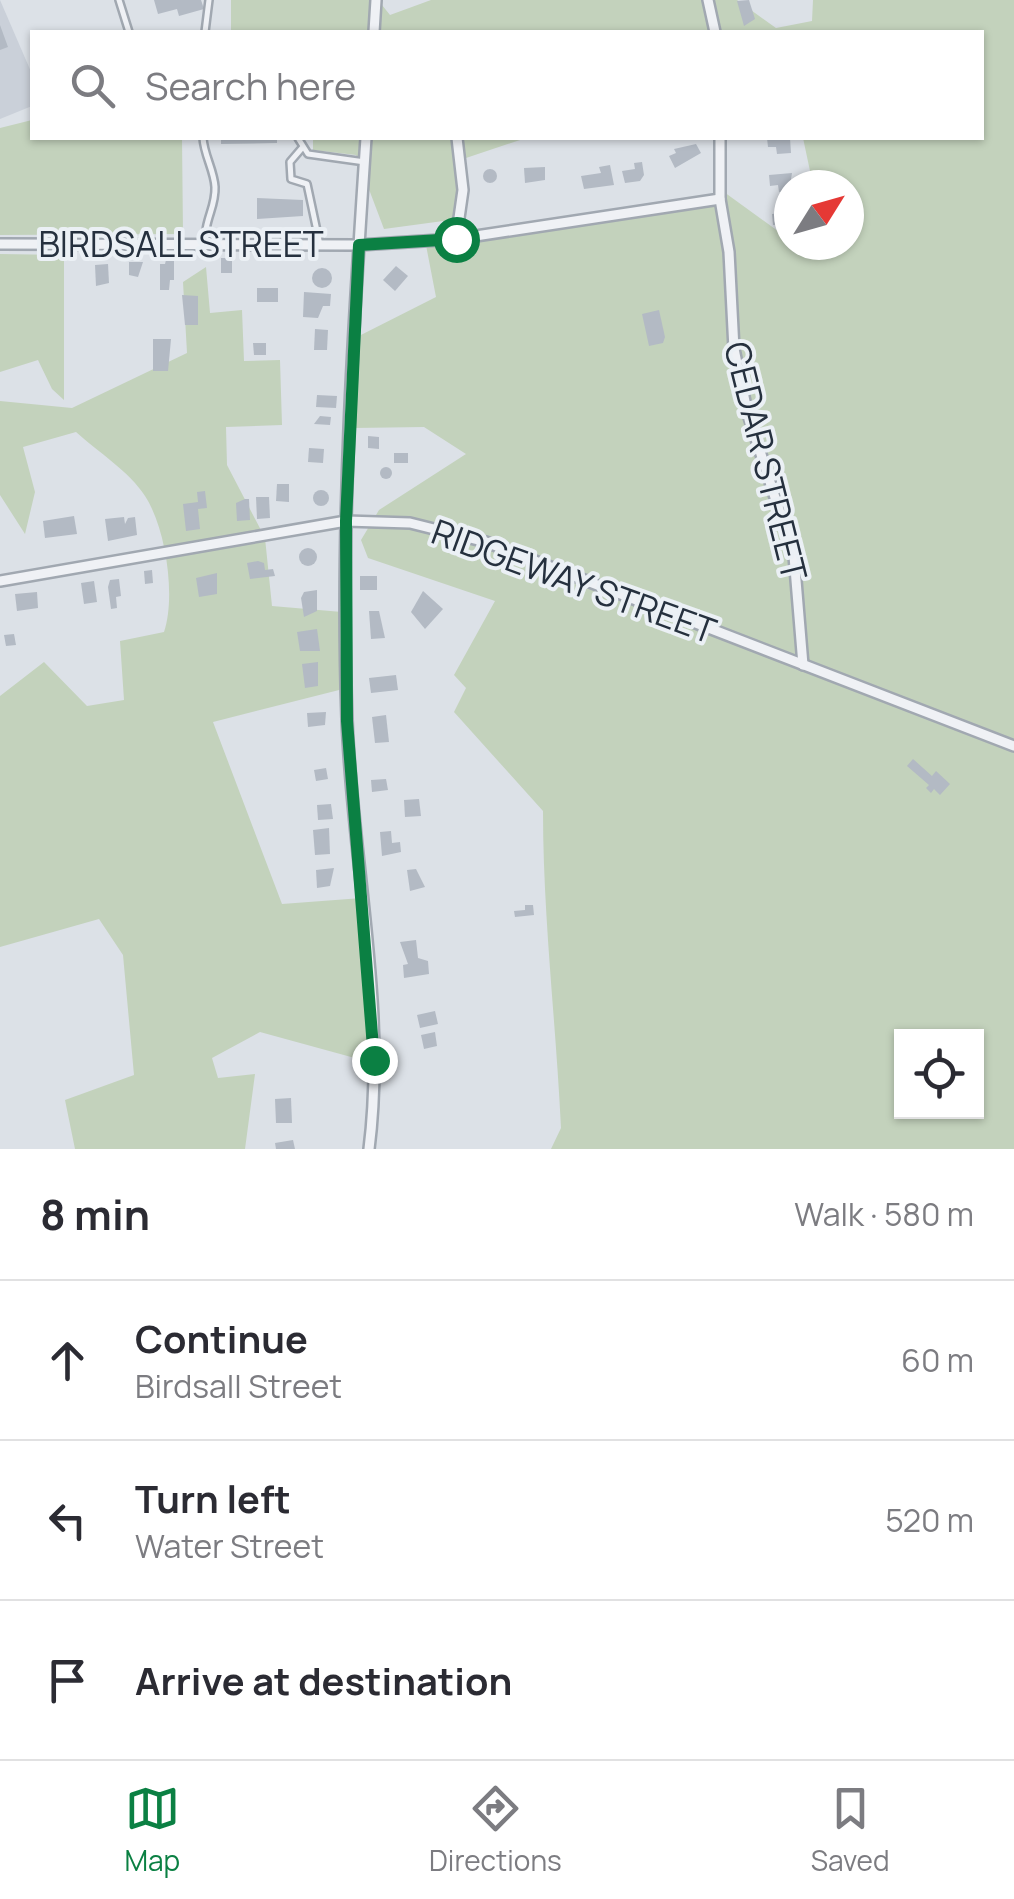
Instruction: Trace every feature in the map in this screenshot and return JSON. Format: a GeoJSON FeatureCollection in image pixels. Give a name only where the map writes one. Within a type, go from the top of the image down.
{"type":"FeatureCollection","features":[{"type":"Feature","properties":{"kind":"street"},"geometry":{"type":"LineString","coordinates":[[374,30],[376,0]]}},
{"type":"Feature","properties":{"kind":"street"},"geometry":{"type":"LineString","coordinates":[[708,0],[715,30]]}},
{"type":"Feature","properties":{"kind":"street"},"geometry":{"type":"LineString","coordinates":[[366,140],[346,521],[347,721],[374,1060],[370,1149]]}},
{"type":"Feature","properties":{"kind":"street"},"geometry":{"type":"LineString","coordinates":[[456,239],[464,190],[457,140]]}},
{"type":"Feature","properties":{"kind":"street","name":"CEDAR STREET"},"geometry":{"type":"LineString","coordinates":[[720,140],[720,199],[729,252],[734,350],[747,411],[794,556],[802,665]]}},
{"type":"Feature","properties":{"kind":"street","name":"BIRDSALL STREET"},"geometry":{"type":"LineString","coordinates":[[0,244],[359,245],[456,239],[720,199]]}},
{"type":"Feature","properties":{"kind":"street","name":"RIDGEWAY STREET"},"geometry":{"type":"LineString","coordinates":[[0,580],[276,530],[346,521],[410,523],[486,542],[1014,746]]}},
{"type":"Feature","properties":{"kind":"lane"},"geometry":{"type":"LineString","coordinates":[[118,0],[128,30]]}},
{"type":"Feature","properties":{"kind":"lane"},"geometry":{"type":"LineString","coordinates":[[205,30],[209,0]]}},
{"type":"Feature","properties":{"kind":"lane"},"geometry":{"type":"LineString","coordinates":[[204,140],[215,182],[215,203],[204,226],[206,246]]}},
{"type":"Feature","properties":{"kind":"lane"},"geometry":{"type":"LineString","coordinates":[[299,140],[308,154],[365,162]]}},
{"type":"Feature","properties":{"kind":"lane"},"geometry":{"type":"LineString","coordinates":[[302,148],[290,162],[291,179],[306,184],[312,194],[320,245]]}},
{"type":"Feature","properties":{"kind":"shaded area"},"geometry":{"type":"Polygon","coordinates":[[[0,0],[30,69],[30,107],[0,119],[0,0]]]}},
{"type":"Feature","properties":{"kind":"green space"},"geometry":{"type":"Polygon","coordinates":[[[231,0],[378,0],[390,15],[431,0],[737,0],[776,28],[812,21],[813,0],[1014,0],[1014,1149],[551,1149],[561,1128],[543,811],[454,712],[466,688],[454,675],[495,601],[368,558],[361,540],[379,510],[466,454],[424,427],[354,428],[353,339],[436,297],[425,240],[724,192],[774,228],[774,260],[864,260],[864,170],[810,170],[803,140],[984,140],[984,30],[231,30],[231,0]]]}},
{"type":"Feature","properties":{"kind":"green space"},"geometry":{"type":"Polygon","coordinates":[[[30,120],[30,140],[182,140],[183,234],[0,235],[0,128],[30,120]]]}},
{"type":"Feature","properties":{"kind":"green space"},"geometry":{"type":"Polygon","coordinates":[[[313,140],[520,140],[466,158],[458,219],[384,229],[356,155],[313,150],[313,140]]]}},
{"type":"Feature","properties":{"kind":"green space"},"geometry":{"type":"Polygon","coordinates":[[[0,254],[64,255],[64,400],[52,389],[38,360],[0,372],[0,254]]]}},
{"type":"Feature","properties":{"kind":"green space"},"geometry":{"type":"Polygon","coordinates":[[[206,267],[210,313],[242,310],[244,361],[280,360],[282,425],[226,427],[227,465],[265,538],[272,606],[342,612],[347,688],[213,722],[282,904],[362,898],[373,1063],[260,1032],[212,1058],[218,1078],[255,1074],[245,1149],[75,1149],[65,1100],[134,1075],[123,955],[99,919],[0,947],[0,696],[44,662],[87,706],[124,700],[120,641],[164,632],[169,582],[159,526],[145,496],[122,470],[76,432],[23,447],[35,492],[25,534],[0,495],[0,401],[72,408],[187,353],[183,282],[206,267]]]}},
{"type":"Feature","properties":{"kind":"building"},"geometry":{"type":"Polygon","coordinates":[[[154,0],[201,0],[204,9],[179,16],[177,9],[158,14],[154,0]]]}},
{"type":"Feature","properties":{"kind":"building"},"geometry":{"type":"Polygon","coordinates":[[[749,0],[755,19],[744,26],[737,1],[749,0]]]}},
{"type":"Feature","properties":{"kind":"building"},"geometry":{"type":"Polygon","coordinates":[[[0,25],[8,47],[0,50],[0,25]]]}},
{"type":"Feature","properties":{"kind":"building"},"geometry":{"type":"Polygon","coordinates":[[[221,140],[277,140],[277,143],[221,144],[221,140]]]}},
{"type":"Feature","properties":{"kind":"building"},"geometry":{"type":"Polygon","coordinates":[[[767,140],[790,140],[791,153],[777,154],[776,147],[768,147],[767,140]]]}},
{"type":"Feature","properties":{"kind":"building"},"geometry":{"type":"Polygon","coordinates":[[[696,144],[701,153],[675,168],[669,156],[676,153],[674,149],[696,144]]]}},
{"type":"Feature","properties":{"kind":"building"},"geometry":{"type":"Polygon","coordinates":[[[642,162],[644,175],[640,181],[625,183],[622,171],[635,169],[634,163],[642,162]]]}},
{"type":"Feature","properties":{"kind":"building"},"geometry":{"type":"Polygon","coordinates":[[[610,165],[614,185],[584,189],[581,176],[601,173],[599,167],[610,165]]]}},
{"type":"Feature","properties":{"kind":"building"},"geometry":{"type":"Polygon","coordinates":[[[545,167],[545,180],[525,183],[524,168],[545,167]]]}},
{"type":"Feature","properties":{"kind":"building"},"geometry":{"type":"Polygon","coordinates":[[[490,169],[497,176],[490,183],[483,176],[490,169]]]}},
{"type":"Feature","properties":{"kind":"building"},"geometry":{"type":"Polygon","coordinates":[[[257,198],[303,200],[303,216],[257,219],[257,198]]]}},
{"type":"Feature","properties":{"kind":"building"},"geometry":{"type":"Polygon","coordinates":[[[221,258],[232,258],[232,273],[221,273],[221,258]]]}},
{"type":"Feature","properties":{"kind":"building"},"geometry":{"type":"Polygon","coordinates":[[[174,260],[174,280],[170,280],[169,290],[160,290],[160,264],[174,260]]]}},
{"type":"Feature","properties":{"kind":"building"},"geometry":{"type":"Polygon","coordinates":[[[129,262],[143,262],[138,277],[129,275],[129,262]]]}},
{"type":"Feature","properties":{"kind":"building"},"geometry":{"type":"Polygon","coordinates":[[[108,264],[109,283],[96,286],[95,265],[108,264]]]}},
{"type":"Feature","properties":{"kind":"building"},"geometry":{"type":"Polygon","coordinates":[[[396,266],[408,276],[395,291],[383,280],[396,266]]]}},
{"type":"Feature","properties":{"kind":"building"},"geometry":{"type":"Polygon","coordinates":[[[322,268],[332,278],[322,288],[312,278],[322,268]]]}},
{"type":"Feature","properties":{"kind":"building"},"geometry":{"type":"Polygon","coordinates":[[[257,288],[278,288],[278,302],[257,302],[257,288]]]}},
{"type":"Feature","properties":{"kind":"building"},"geometry":{"type":"Polygon","coordinates":[[[304,292],[331,294],[330,306],[323,306],[318,318],[303,317],[304,292]]]}},
{"type":"Feature","properties":{"kind":"building"},"geometry":{"type":"Polygon","coordinates":[[[182,295],[198,296],[198,325],[185,325],[182,295]]]}},
{"type":"Feature","properties":{"kind":"building"},"geometry":{"type":"Polygon","coordinates":[[[659,310],[665,337],[663,343],[649,346],[642,314],[659,310]]]}},
{"type":"Feature","properties":{"kind":"building"},"geometry":{"type":"Polygon","coordinates":[[[315,329],[328,330],[327,350],[314,350],[315,329]]]}},
{"type":"Feature","properties":{"kind":"building"},"geometry":{"type":"Polygon","coordinates":[[[153,339],[171,339],[168,371],[153,371],[153,339]]]}},
{"type":"Feature","properties":{"kind":"building"},"geometry":{"type":"Polygon","coordinates":[[[253,343],[266,343],[266,355],[254,355],[253,343]]]}},
{"type":"Feature","properties":{"kind":"building"},"geometry":{"type":"Polygon","coordinates":[[[317,395],[337,396],[336,408],[316,407],[317,395]]]}},
{"type":"Feature","properties":{"kind":"building"},"geometry":{"type":"Polygon","coordinates":[[[320,416],[331,417],[330,425],[314,424],[320,416]]]}},
{"type":"Feature","properties":{"kind":"building"},"geometry":{"type":"Polygon","coordinates":[[[368,436],[379,437],[379,449],[368,448],[368,436]]]}},
{"type":"Feature","properties":{"kind":"building"},"geometry":{"type":"Polygon","coordinates":[[[309,448],[324,449],[323,463],[308,462],[309,448]]]}},
{"type":"Feature","properties":{"kind":"building"},"geometry":{"type":"Polygon","coordinates":[[[394,453],[408,453],[408,463],[394,463],[394,453]]]}},
{"type":"Feature","properties":{"kind":"building"},"geometry":{"type":"Polygon","coordinates":[[[386,467],[392,473],[386,479],[380,473],[386,467]]]}},
{"type":"Feature","properties":{"kind":"building"},"geometry":{"type":"Polygon","coordinates":[[[277,484],[289,484],[289,502],[276,501],[277,484]]]}},
{"type":"Feature","properties":{"kind":"building"},"geometry":{"type":"Polygon","coordinates":[[[321,490],[329,498],[321,506],[313,498],[321,490]]]}},
{"type":"Feature","properties":{"kind":"building"},"geometry":{"type":"Polygon","coordinates":[[[205,491],[207,508],[198,509],[200,529],[186,531],[183,504],[198,502],[197,492],[205,491]]]}},
{"type":"Feature","properties":{"kind":"building"},"geometry":{"type":"Polygon","coordinates":[[[256,497],[269,497],[270,518],[257,519],[256,497]]]}},
{"type":"Feature","properties":{"kind":"building"},"geometry":{"type":"Polygon","coordinates":[[[249,499],[250,520],[237,521],[236,503],[249,499]]]}},
{"type":"Feature","properties":{"kind":"building"},"geometry":{"type":"Polygon","coordinates":[[[74,516],[77,534],[45,538],[43,521],[74,516]]]}},
{"type":"Feature","properties":{"kind":"building"},"geometry":{"type":"Polygon","coordinates":[[[124,517],[125,524],[128,518],[135,517],[137,535],[108,541],[105,519],[124,517]]]}},
{"type":"Feature","properties":{"kind":"building"},"geometry":{"type":"Polygon","coordinates":[[[308,548],[317,557],[308,566],[299,557],[308,548]]]}},
{"type":"Feature","properties":{"kind":"building"},"geometry":{"type":"Polygon","coordinates":[[[247,563],[264,563],[265,570],[273,569],[275,576],[250,579],[247,563]]]}},
{"type":"Feature","properties":{"kind":"building"},"geometry":{"type":"Polygon","coordinates":[[[152,570],[153,583],[145,584],[144,571],[152,570]]]}},
{"type":"Feature","properties":{"kind":"building"},"geometry":{"type":"Polygon","coordinates":[[[217,573],[217,594],[199,597],[196,578],[217,573]]]}},
{"type":"Feature","properties":{"kind":"building"},"geometry":{"type":"Polygon","coordinates":[[[360,576],[377,576],[377,590],[360,590],[360,576]]]}},
{"type":"Feature","properties":{"kind":"building"},"geometry":{"type":"Polygon","coordinates":[[[119,579],[121,596],[116,597],[117,608],[111,609],[108,587],[110,580],[119,579]]]}},
{"type":"Feature","properties":{"kind":"building"},"geometry":{"type":"Polygon","coordinates":[[[94,581],[97,602],[84,604],[81,583],[94,581]]]}},
{"type":"Feature","properties":{"kind":"building"},"geometry":{"type":"Polygon","coordinates":[[[317,590],[317,611],[304,617],[301,598],[304,592],[317,590]]]}},
{"type":"Feature","properties":{"kind":"building"},"geometry":{"type":"Polygon","coordinates":[[[423,591],[443,609],[425,629],[411,612],[423,591]]]}},
{"type":"Feature","properties":{"kind":"building"},"geometry":{"type":"Polygon","coordinates":[[[37,592],[38,608],[17,611],[15,594],[37,592]]]}},
{"type":"Feature","properties":{"kind":"building"},"geometry":{"type":"Polygon","coordinates":[[[369,611],[379,611],[385,638],[371,639],[369,611]]]}},
{"type":"Feature","properties":{"kind":"building"},"geometry":{"type":"Polygon","coordinates":[[[317,629],[320,651],[300,651],[297,632],[317,629]]]}},
{"type":"Feature","properties":{"kind":"building"},"geometry":{"type":"Polygon","coordinates":[[[14,634],[16,645],[6,646],[4,635],[14,634]]]}},
{"type":"Feature","properties":{"kind":"building"},"geometry":{"type":"Polygon","coordinates":[[[318,662],[318,686],[305,688],[302,664],[318,662]]]}},
{"type":"Feature","properties":{"kind":"building"},"geometry":{"type":"Polygon","coordinates":[[[396,675],[398,690],[371,693],[369,678],[396,675]]]}},
{"type":"Feature","properties":{"kind":"building"},"geometry":{"type":"Polygon","coordinates":[[[326,712],[325,725],[308,727],[307,713],[326,712]]]}},
{"type":"Feature","properties":{"kind":"building"},"geometry":{"type":"Polygon","coordinates":[[[386,715],[389,742],[375,743],[372,717],[386,715]]]}},
{"type":"Feature","properties":{"kind":"building"},"geometry":{"type":"Polygon","coordinates":[[[913,759],[932,776],[936,771],[950,784],[940,795],[934,789],[931,793],[926,788],[929,785],[907,766],[913,759]]]}},
{"type":"Feature","properties":{"kind":"building"},"geometry":{"type":"Polygon","coordinates":[[[326,768],[328,779],[316,781],[314,770],[326,768]]]}},
{"type":"Feature","properties":{"kind":"building"},"geometry":{"type":"Polygon","coordinates":[[[386,779],[388,790],[372,792],[371,780],[386,779]]]}},
{"type":"Feature","properties":{"kind":"building"},"geometry":{"type":"Polygon","coordinates":[[[419,799],[421,816],[405,817],[404,800],[419,799]]]}},
{"type":"Feature","properties":{"kind":"building"},"geometry":{"type":"Polygon","coordinates":[[[331,804],[333,819],[318,820],[317,805],[331,804]]]}},
{"type":"Feature","properties":{"kind":"building"},"geometry":{"type":"Polygon","coordinates":[[[329,828],[330,854],[315,855],[313,830],[329,828]]]}},
{"type":"Feature","properties":{"kind":"building"},"geometry":{"type":"Polygon","coordinates":[[[391,831],[392,843],[400,842],[401,852],[382,856],[380,832],[391,831]]]}},
{"type":"Feature","properties":{"kind":"building"},"geometry":{"type":"Polygon","coordinates":[[[334,868],[330,886],[317,888],[316,870],[334,868]]]}},
{"type":"Feature","properties":{"kind":"building"},"geometry":{"type":"Polygon","coordinates":[[[416,869],[425,887],[410,891],[407,870],[416,869]]]}},
{"type":"Feature","properties":{"kind":"building"},"geometry":{"type":"Polygon","coordinates":[[[525,905],[533,905],[534,915],[515,917],[514,911],[525,910],[525,905]]]}},
{"type":"Feature","properties":{"kind":"building"},"geometry":{"type":"Polygon","coordinates":[[[416,940],[418,958],[428,961],[429,974],[404,978],[403,965],[408,964],[400,942],[416,940]]]}},
{"type":"Feature","properties":{"kind":"building"},"geometry":{"type":"Polygon","coordinates":[[[435,1011],[438,1024],[420,1028],[417,1015],[435,1011]]]}},
{"type":"Feature","properties":{"kind":"building"},"geometry":{"type":"Polygon","coordinates":[[[435,1032],[437,1046],[424,1049],[421,1035],[435,1032]]]}},
{"type":"Feature","properties":{"kind":"building"},"geometry":{"type":"Polygon","coordinates":[[[291,1098],[292,1123],[276,1123],[275,1099],[291,1098]]]}},
{"type":"Feature","properties":{"kind":"building"},"geometry":{"type":"Polygon","coordinates":[[[293,1140],[295,1149],[276,1149],[275,1143],[293,1140]]]}},
{"type":"Feature","properties":{"kind":"route"},"geometry":{"type":"LineString","coordinates":[[374,1060],[347,721],[346,521],[359,245],[456,239]]}}]}
